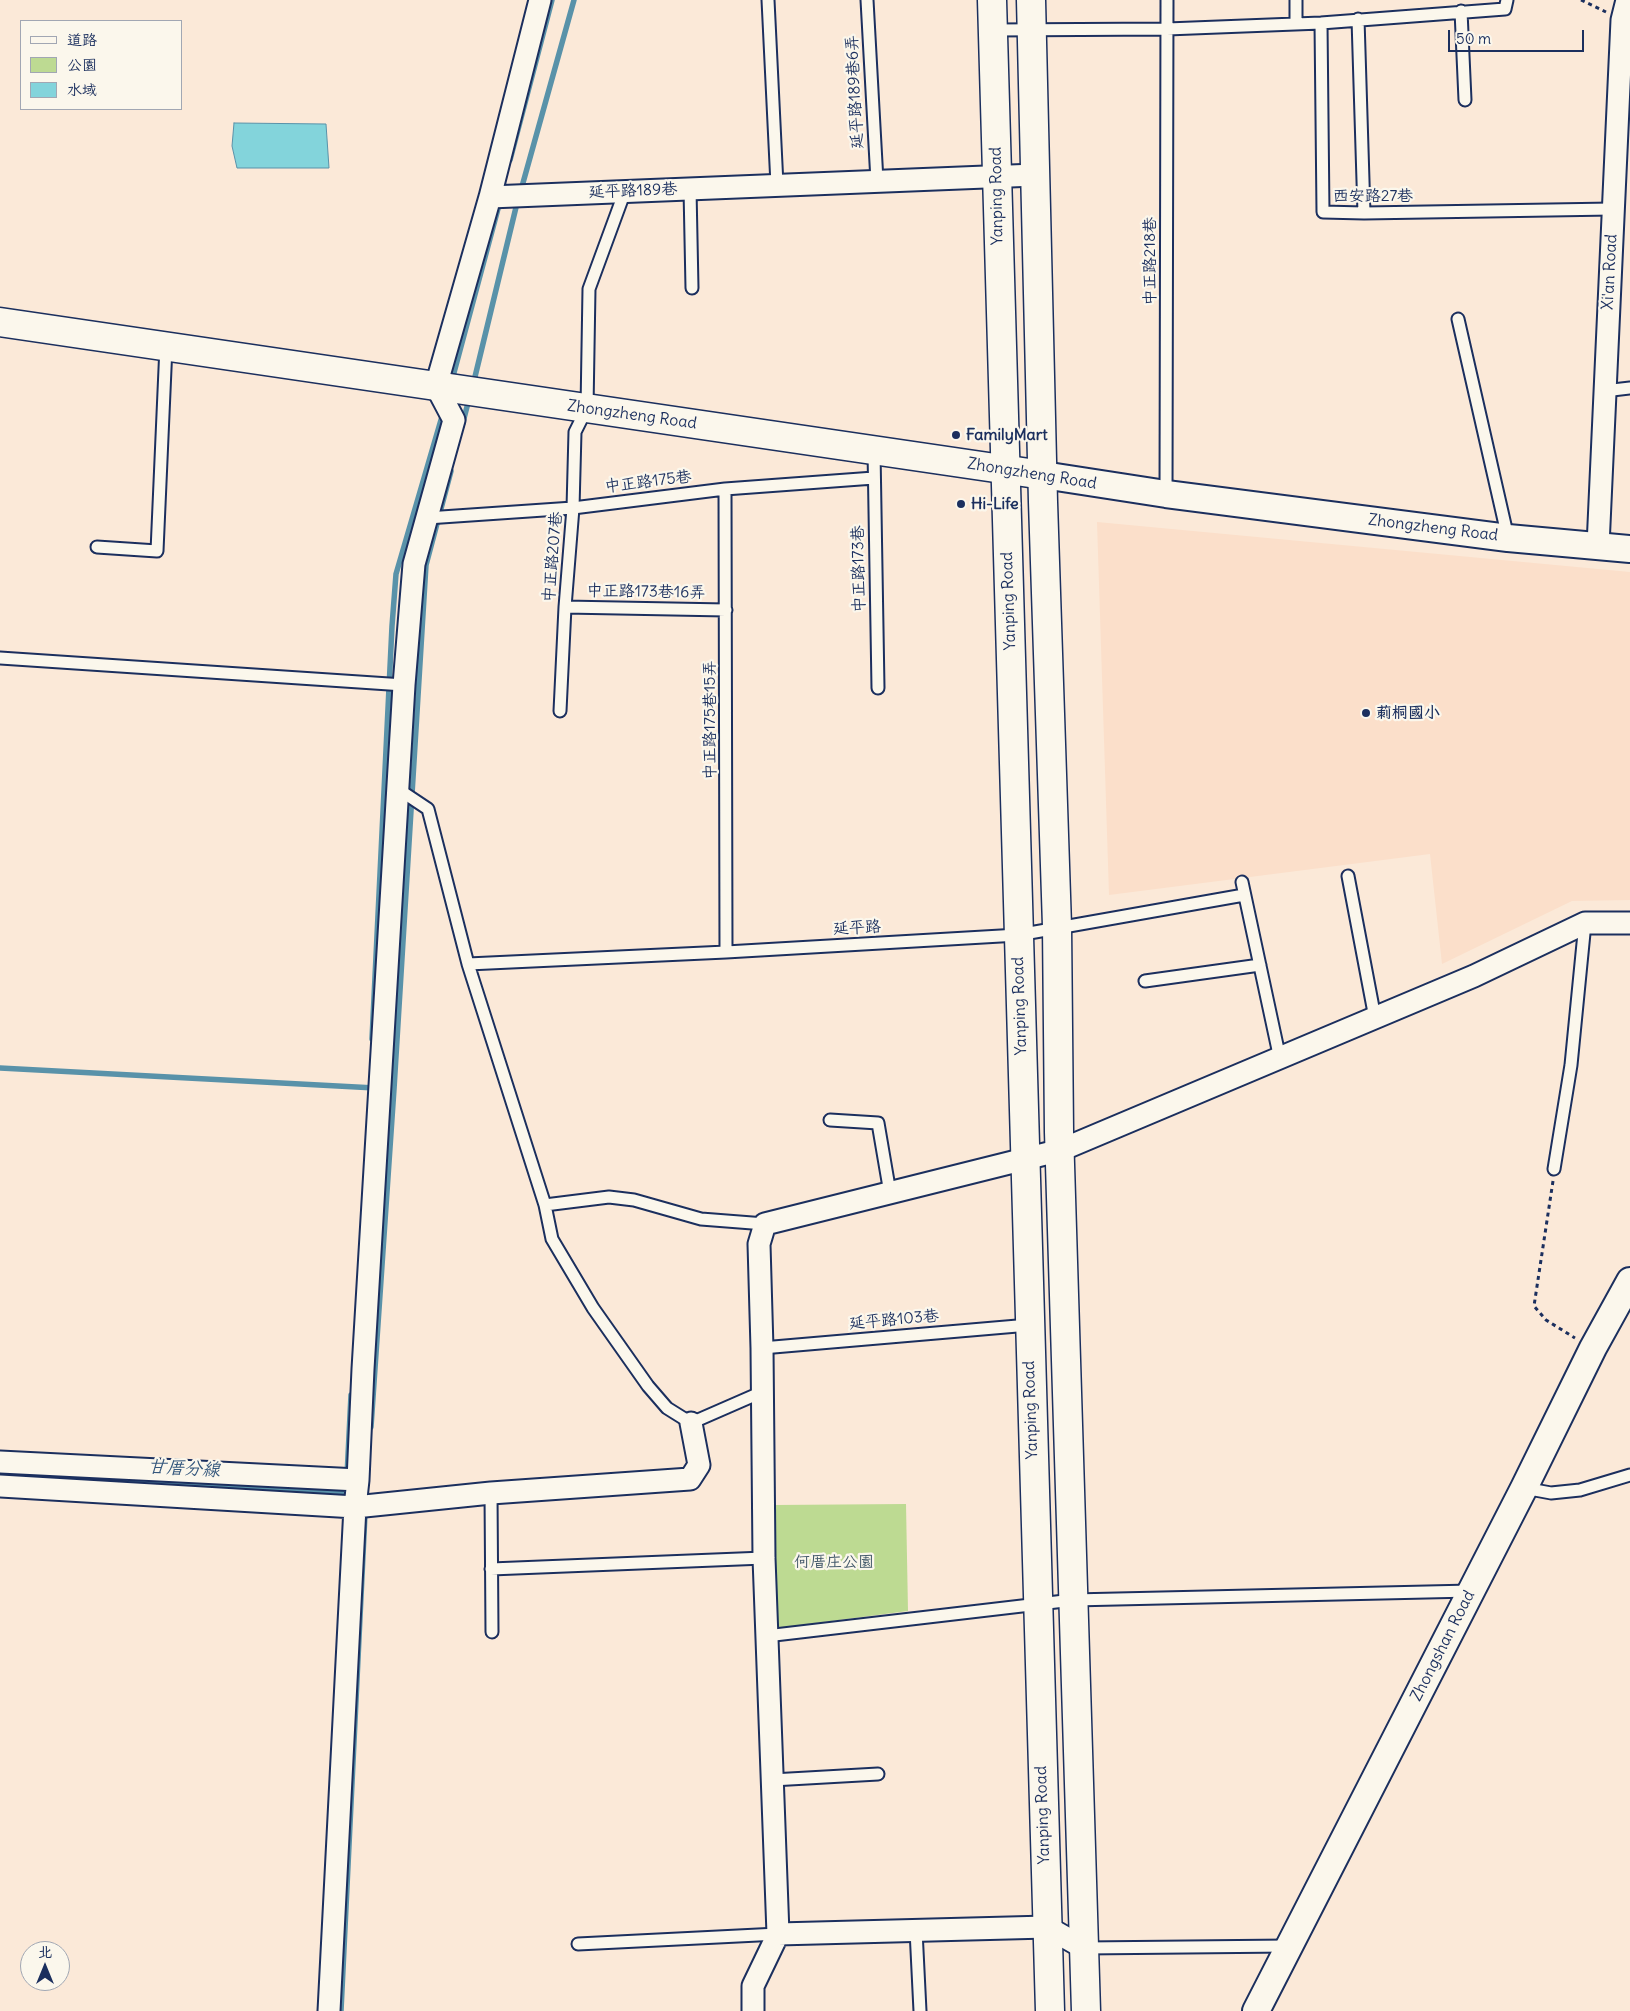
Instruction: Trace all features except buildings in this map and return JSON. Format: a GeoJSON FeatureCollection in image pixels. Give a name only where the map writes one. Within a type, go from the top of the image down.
{"type":"FeatureCollection","features":[{"type":"Feature","properties":{"kind":"main road","name":"Yanping Road"},"geometry":{"type":"LineString","coordinates":[[992,0],[1050,2011]]}},
{"type":"Feature","properties":{"kind":"main road"},"geometry":{"type":"LineString","coordinates":[[1031,0],[1057,926],[1073,1600],[1086,2011]]}},
{"type":"Feature","properties":{"kind":"main road","name":"Zhongzheng Road"},"geometry":{"type":"LineString","coordinates":[[0,322],[1043,475]]}},
{"type":"Feature","properties":{"kind":"street"},"geometry":{"type":"LineString","coordinates":[[329,2011],[363,1369],[404,684],[414,564],[454,420],[436,386],[490,196],[540,0]]}},
{"type":"Feature","properties":{"kind":"street","name":"Xi'an Road"},"geometry":{"type":"LineString","coordinates":[[1598,546],[1622,20],[1628,0]]}},
{"type":"Feature","properties":{"kind":"street","name":"延平路189巷"},"geometry":{"type":"LineString","coordinates":[[490,196],[1035,175]]}},
{"type":"Feature","properties":{"kind":"street","name":"Zhongzheng Road"},"geometry":{"type":"LineString","coordinates":[[1043,475],[1166,494],[1508,538],[1630,549]]}},
{"type":"Feature","properties":{"kind":"street"},"geometry":{"type":"LineString","coordinates":[[752,2011],[753,1986],[778,1934],[764,1558],[759,1244],[766,1224],[1061,1150],[1474,976],[1585,923],[1630,922]]}},
{"type":"Feature","properties":{"kind":"street","name":"Zhongshan Road"},"geometry":{"type":"LineString","coordinates":[[1256,2011],[1524,1488],[1593,1348],[1630,1281]]}},
{"type":"Feature","properties":{"kind":"street"},"geometry":{"type":"LineString","coordinates":[[0,1486],[355,1507],[491,1493],[690,1479],[699,1466],[691,1423]]}},
{"type":"Feature","properties":{"kind":"street"},"geometry":{"type":"LineString","coordinates":[[0,1462],[358,1480]]}},
{"type":"Feature","properties":{"kind":"street"},"geometry":{"type":"LineString","coordinates":[[778,1934],[1047,1927],[1084,1948]]}},
{"type":"Feature","properties":{"kind":"lane"},"geometry":{"type":"LineString","coordinates":[[768,0],[777,185]]}},
{"type":"Feature","properties":{"kind":"lane","name":"延平路189巷6弄"},"geometry":{"type":"LineString","coordinates":[[866,0],[877,182]]}},
{"type":"Feature","properties":{"kind":"lane"},"geometry":{"type":"LineString","coordinates":[[1167,0],[1167,29]]}},
{"type":"Feature","properties":{"kind":"lane"},"geometry":{"type":"LineString","coordinates":[[1296,0],[1296,23]]}},
{"type":"Feature","properties":{"kind":"lane"},"geometry":{"type":"LineString","coordinates":[[993,30],[1167,29],[1358,20],[1505,9],[1506,0]]}},
{"type":"Feature","properties":{"kind":"lane"},"geometry":{"type":"LineString","coordinates":[[1462,11],[1465,100]]}},
{"type":"Feature","properties":{"kind":"lane"},"geometry":{"type":"LineString","coordinates":[[1358,20],[1364,213]]}},
{"type":"Feature","properties":{"kind":"lane","name":"西安路27巷"},"geometry":{"type":"LineString","coordinates":[[1321,22],[1324,212],[1612,209]]}},
{"type":"Feature","properties":{"kind":"lane","name":"中正路218巷"},"geometry":{"type":"LineString","coordinates":[[1166,494],[1167,29]]}},
{"type":"Feature","properties":{"kind":"lane"},"geometry":{"type":"LineString","coordinates":[[690,189],[692,288]]}},
{"type":"Feature","properties":{"kind":"lane"},"geometry":{"type":"LineString","coordinates":[[587,408],[589,288],[625,191]]}},
{"type":"Feature","properties":{"kind":"lane"},"geometry":{"type":"LineString","coordinates":[[1458,319],[1508,538]]}},
{"type":"Feature","properties":{"kind":"lane"},"geometry":{"type":"LineString","coordinates":[[97,547],[157,551],[166,346]]}},
{"type":"Feature","properties":{"kind":"lane"},"geometry":{"type":"LineString","coordinates":[[1604,391],[1630,388]]}},
{"type":"Feature","properties":{"kind":"lane","name":"中正路207巷"},"geometry":{"type":"LineString","coordinates":[[560,711],[565,607],[573,508],[575,432],[587,408]]}},
{"type":"Feature","properties":{"kind":"lane","name":"中正路173巷"},"geometry":{"type":"LineString","coordinates":[[874,451],[878,688]]}},
{"type":"Feature","properties":{"kind":"lane","name":"中正路175巷"},"geometry":{"type":"LineString","coordinates":[[427,518],[573,508],[726,489],[874,478]]}},
{"type":"Feature","properties":{"kind":"lane","name":"中正路175巷15弄"},"geometry":{"type":"LineString","coordinates":[[726,489],[726,952]]}},
{"type":"Feature","properties":{"kind":"lane","name":"中正路173巷16弄"},"geometry":{"type":"LineString","coordinates":[[565,607],[726,610]]}},
{"type":"Feature","properties":{"kind":"lane"},"geometry":{"type":"LineString","coordinates":[[0,658],[404,684]]}},
{"type":"Feature","properties":{"kind":"lane"},"geometry":{"type":"LineString","coordinates":[[398,789],[428,809],[468,964],[545,1205],[552,1239],[593,1308],[648,1386],[667,1408],[691,1423],[762,1392]]}},
{"type":"Feature","properties":{"kind":"lane"},"geometry":{"type":"LineString","coordinates":[[1348,876],[1375,1018]]}},
{"type":"Feature","properties":{"kind":"lane"},"geometry":{"type":"LineString","coordinates":[[1242,882],[1280,1058]]}},
{"type":"Feature","properties":{"kind":"lane","name":"延平路"},"geometry":{"type":"LineString","coordinates":[[468,964],[726,952],[1018,935],[1057,926],[1244,895]]}},
{"type":"Feature","properties":{"kind":"lane"},"geometry":{"type":"LineString","coordinates":[[1554,1169],[1570,1065],[1585,923]]}},
{"type":"Feature","properties":{"kind":"lane"},"geometry":{"type":"LineString","coordinates":[[1145,981],[1260,965]]}},
{"type":"Feature","properties":{"kind":"lane"},"geometry":{"type":"LineString","coordinates":[[830,1120],[878,1123],[890,1193]]}},
{"type":"Feature","properties":{"kind":"lane"},"geometry":{"type":"LineString","coordinates":[[545,1205],[609,1197],[634,1200],[701,1219],[766,1224]]}},
{"type":"Feature","properties":{"kind":"lane","name":"延平路103巷"},"geometry":{"type":"LineString","coordinates":[[762,1348],[1029,1325]]}},
{"type":"Feature","properties":{"kind":"lane"},"geometry":{"type":"LineString","coordinates":[[1524,1488],[1551,1493],[1580,1490],[1630,1475]]}},
{"type":"Feature","properties":{"kind":"lane"},"geometry":{"type":"LineString","coordinates":[[491,1493],[492,1632]]}},
{"type":"Feature","properties":{"kind":"lane"},"geometry":{"type":"LineString","coordinates":[[492,1569],[764,1558]]}},
{"type":"Feature","properties":{"kind":"lane"},"geometry":{"type":"LineString","coordinates":[[766,1636],[1073,1600],[1471,1591]]}},
{"type":"Feature","properties":{"kind":"lane"},"geometry":{"type":"LineString","coordinates":[[772,1780],[878,1774]]}},
{"type":"Feature","properties":{"kind":"lane"},"geometry":{"type":"LineString","coordinates":[[916,1930],[920,2011]]}},
{"type":"Feature","properties":{"kind":"lane"},"geometry":{"type":"LineString","coordinates":[[578,1944],[778,1934]]}},
{"type":"Feature","properties":{"kind":"lane"},"geometry":{"type":"LineString","coordinates":[[1084,1948],[1288,1946]]}},
{"type":"Feature","properties":{"kind":"path"},"geometry":{"type":"LineString","coordinates":[[1581,0],[1622,20]]}},
{"type":"Feature","properties":{"kind":"path"},"geometry":{"type":"LineString","coordinates":[[1554,1169],[1549,1220],[1534,1306],[1546,1320],[1593,1348]]}},
{"type":"Feature","properties":{"kind":"shaded area","name":"莿桐國小"},"geometry":{"type":"Polygon","coordinates":[[[1097,522],[1630,572],[1630,900],[1572,901],[1442,964],[1430,854],[1109,895],[1097,522]]]}},
{"type":"Feature","properties":{"kind":"green space","name":"何厝庄公園"},"geometry":{"type":"Polygon","coordinates":[[[906,1504],[908,1611],[778,1628],[774,1505],[906,1504]]]}},
{"type":"Feature","properties":{"kind":"water"},"geometry":{"type":"Polygon","coordinates":[[[234,123],[326,124],[329,168],[237,168],[232,146],[234,123]]]}},
{"type":"Feature","properties":{"kind":"waterway"},"geometry":{"type":"LineString","coordinates":[[510,160],[552,0]]}},
{"type":"Feature","properties":{"kind":"waterway"},"geometry":{"type":"LineString","coordinates":[[521,190],[574,0]]}},
{"type":"Feature","properties":{"kind":"waterway"},"geometry":{"type":"LineString","coordinates":[[473,385],[518,199]]}},
{"type":"Feature","properties":{"kind":"waterway"},"geometry":{"type":"LineString","coordinates":[[452,380],[499,205]]}},
{"type":"Feature","properties":{"kind":"waterway"},"geometry":{"type":"LineString","coordinates":[[462,426],[469,399]]}},
{"type":"Feature","properties":{"kind":"waterway"},"geometry":{"type":"LineString","coordinates":[[372,1039],[396,574],[443,413]]}},
{"type":"Feature","properties":{"kind":"waterway"},"geometry":{"type":"LineString","coordinates":[[371,1427],[426,565],[451,471]]}},
{"type":"Feature","properties":{"kind":"waterway"},"geometry":{"type":"LineString","coordinates":[[0,1068],[375,1088]]}},
{"type":"Feature","properties":{"kind":"waterway"},"geometry":{"type":"LineString","coordinates":[[347,1476],[351,1395]]}},
{"type":"Feature","properties":{"kind":"waterway","name":"甘厝分線"},"geometry":{"type":"LineString","coordinates":[[0,1474],[352,1492]]}},
{"type":"Feature","properties":{"kind":"waterway"},"geometry":{"type":"LineString","coordinates":[[341,2011],[365,1514]]}},
{"type":"Feature","properties":{"kind":"place","name":"FamilyMart"},"geometry":{"type":"Point","coordinates":[956,435]}},
{"type":"Feature","properties":{"kind":"place","name":"Hi-Life"},"geometry":{"type":"Point","coordinates":[961,504]}},
{"type":"Feature","properties":{"kind":"place","name":"莿桐國小"},"geometry":{"type":"Point","coordinates":[1366,713]}}]}
